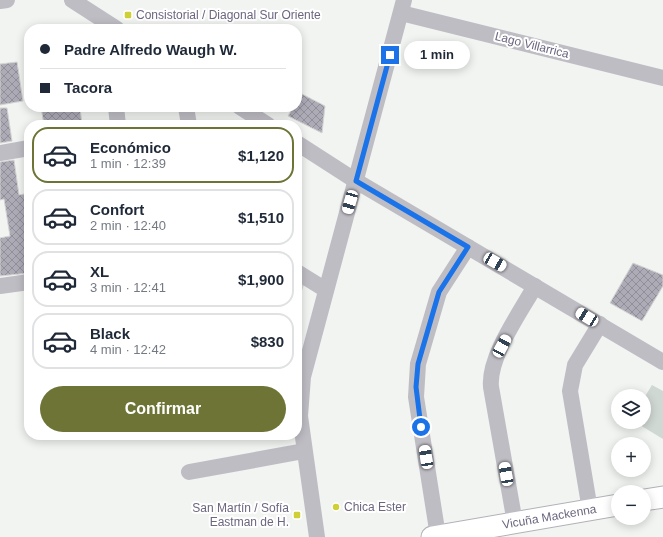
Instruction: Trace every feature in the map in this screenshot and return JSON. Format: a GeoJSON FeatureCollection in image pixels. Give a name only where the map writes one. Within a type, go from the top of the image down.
{"type":"FeatureCollection","features":[{"type":"Feature","properties":{"kind":"main road"},"geometry":{"type":"LineString","coordinates":[[651,499],[663,497]]}},
{"type":"Feature","properties":{"kind":"main road","name":"Vicuña Mackenna"},"geometry":{"type":"LineString","coordinates":[[435,536],[611,506]]}},
{"type":"Feature","properties":{"kind":"street"},"geometry":{"type":"LineString","coordinates":[[0,1],[7,0]]}},
{"type":"Feature","properties":{"kind":"street"},"geometry":{"type":"LineString","coordinates":[[72,0],[103,24]]}},
{"type":"Feature","properties":{"kind":"street"},"geometry":{"type":"LineString","coordinates":[[302,384],[302,361],[326,290],[402,6]]}},
{"type":"Feature","properties":{"kind":"street","name":"Lago Villarrica"},"geometry":{"type":"LineString","coordinates":[[402,6],[663,78]]}},
{"type":"Feature","properties":{"kind":"street"},"geometry":{"type":"LineString","coordinates":[[248,112],[260,120]]}},
{"type":"Feature","properties":{"kind":"street"},"geometry":{"type":"LineString","coordinates":[[302,146],[356,181],[663,362]]}},
{"type":"Feature","properties":{"kind":"street"},"geometry":{"type":"LineString","coordinates":[[0,153],[24,149]]}},
{"type":"Feature","properties":{"kind":"street"},"geometry":{"type":"LineString","coordinates":[[435,536],[416,397],[416,377],[418,364],[439,292],[468,247]]}},
{"type":"Feature","properties":{"kind":"street"},"geometry":{"type":"LineString","coordinates":[[302,275],[326,290]]}},
{"type":"Feature","properties":{"kind":"street"},"geometry":{"type":"LineString","coordinates":[[0,286],[24,283]]}},
{"type":"Feature","properties":{"kind":"street"},"geometry":{"type":"LineString","coordinates":[[515,523],[491,387],[491,372],[495,358],[535,286]]}},
{"type":"Feature","properties":{"kind":"street"},"geometry":{"type":"LineString","coordinates":[[590,510],[570,391],[575,365],[600,324]]}},
{"type":"Feature","properties":{"kind":"street"},"geometry":{"type":"LineString","coordinates":[[302,432],[317,537]]}},
{"type":"Feature","properties":{"kind":"street"},"geometry":{"type":"LineString","coordinates":[[189,472],[304,451]]}},
{"type":"Feature","properties":{"kind":"green space"},"geometry":{"type":"Polygon","coordinates":[[[302,280],[305,282],[302,291],[302,280]]]}},
{"type":"Feature","properties":{"kind":"green space"},"geometry":{"type":"Polygon","coordinates":[[[652,385],[663,391],[663,439],[647,429],[651,429],[651,389],[650,389],[652,385]]]}},
{"type":"Feature","properties":{"kind":"building"},"geometry":{"type":"Polygon","coordinates":[[[17,62],[23,101],[0,105],[0,64],[17,62]]]}},
{"type":"Feature","properties":{"kind":"building"},"geometry":{"type":"Polygon","coordinates":[[[302,94],[325,106],[322,133],[302,123],[302,120],[296,120],[288,116],[290,112],[302,112],[302,94]]]}},
{"type":"Feature","properties":{"kind":"building"},"geometry":{"type":"Polygon","coordinates":[[[0,108],[7,108],[12,141],[0,143],[0,108]]]}},
{"type":"Feature","properties":{"kind":"building"},"geometry":{"type":"Polygon","coordinates":[[[42,112],[81,112],[81,120],[43,120],[42,112]]]}},
{"type":"Feature","properties":{"kind":"building"},"geometry":{"type":"Polygon","coordinates":[[[14,160],[19,195],[24,194],[24,274],[0,276],[0,238],[10,236],[4,199],[0,200],[0,162],[14,160]]]}},
{"type":"Feature","properties":{"kind":"building"},"geometry":{"type":"Polygon","coordinates":[[[633,263],[663,275],[663,286],[642,321],[610,303],[633,263]]]}},
{"type":"Feature","properties":{"kind":"place","name":"Consistorial / Diagonal Sur Oriente"},"geometry":{"type":"Point","coordinates":[128,15]}},
{"type":"Feature","properties":{"kind":"place","name":"Chica Ester"},"geometry":{"type":"Point","coordinates":[336,507]}},
{"type":"Feature","properties":{"kind":"place","name":"San Martín / Sofía Eastman de H."},"geometry":{"type":"Point","coordinates":[297,515]}},
{"type":"Feature","properties":{"kind":"route"},"geometry":{"type":"LineString","coordinates":[[390,55],[356,181],[468,247],[439,292],[418,364],[416,377],[416,397],[421,427]]}}]}
